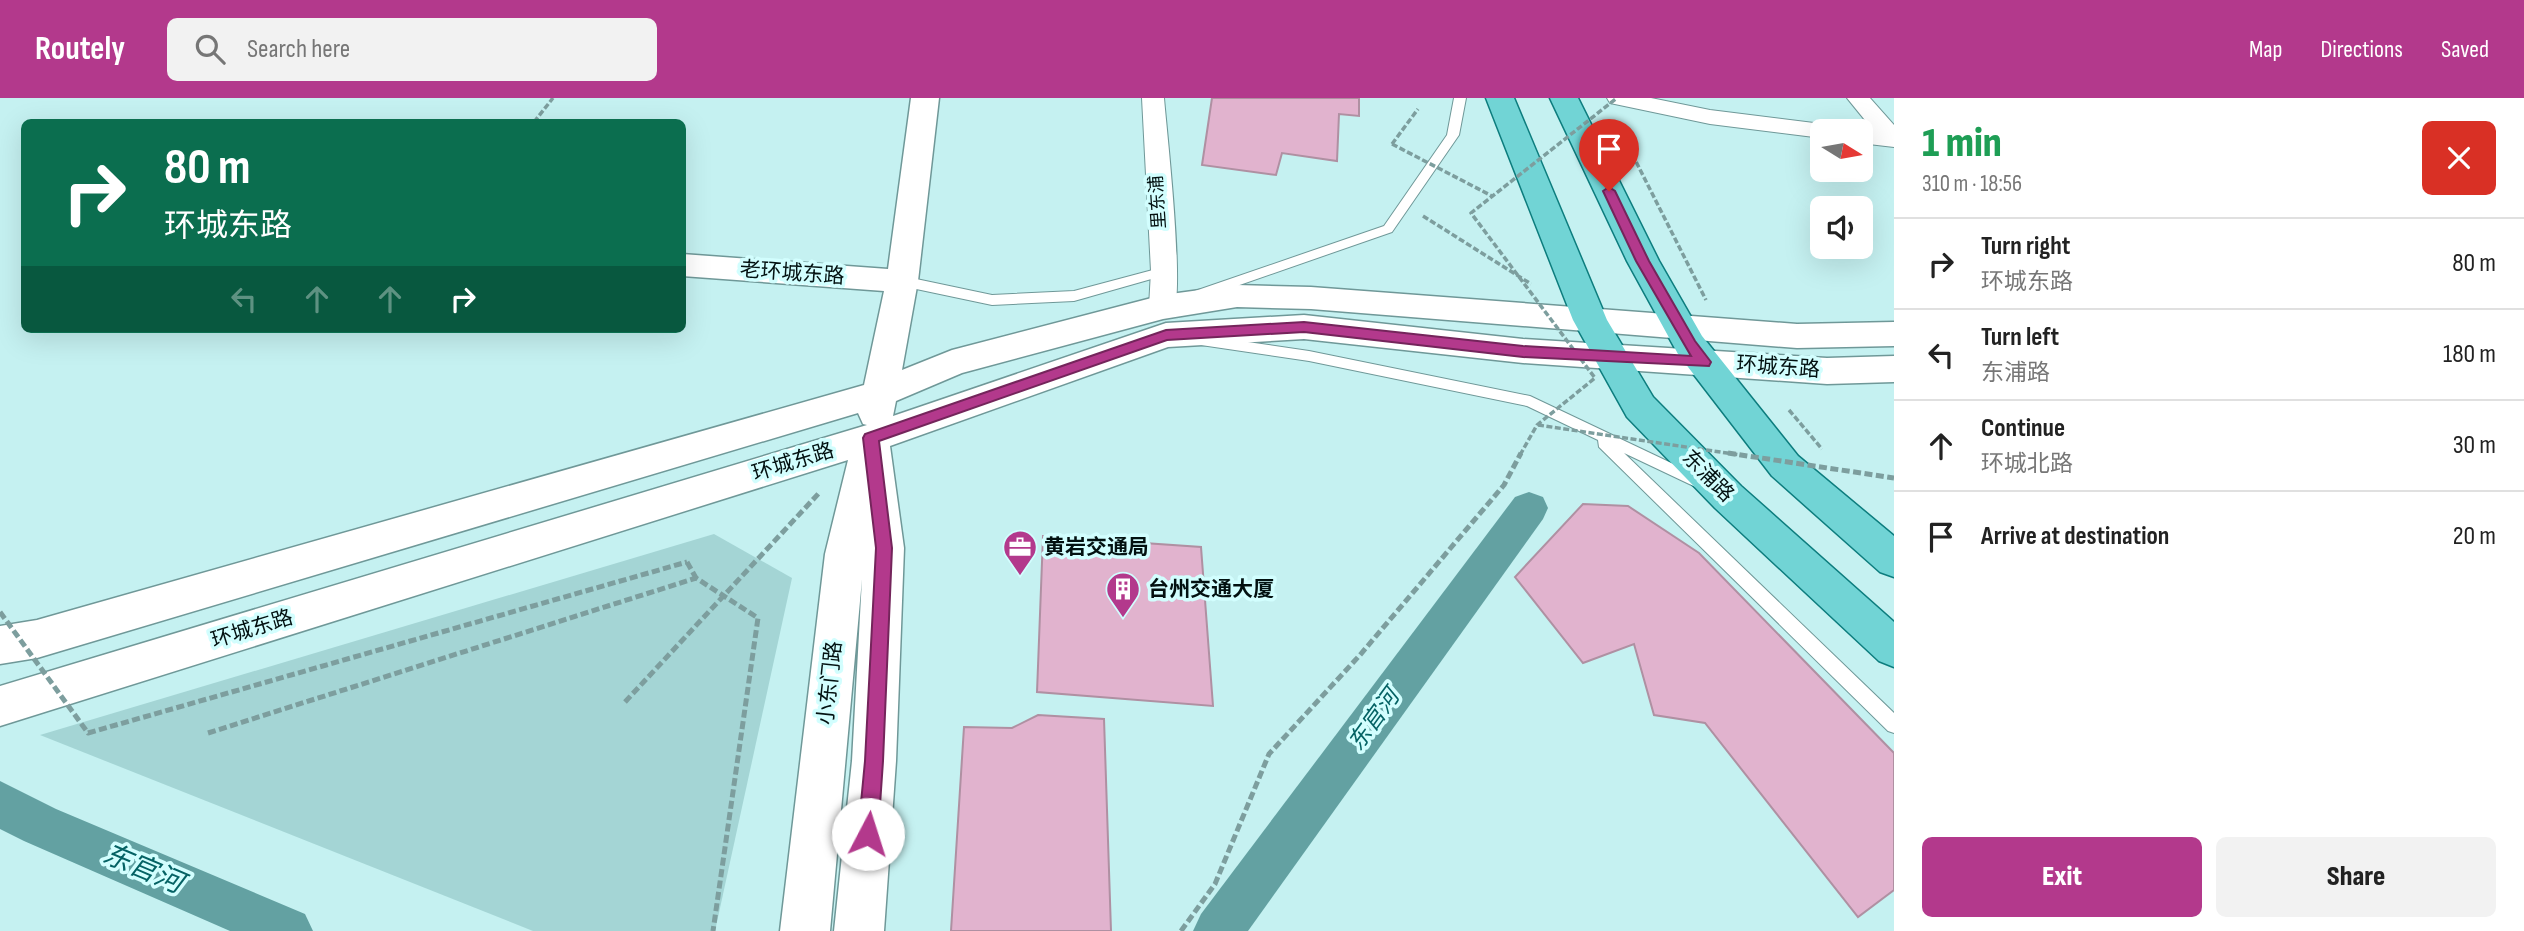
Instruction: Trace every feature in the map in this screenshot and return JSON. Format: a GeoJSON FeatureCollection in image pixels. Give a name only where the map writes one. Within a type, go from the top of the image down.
{"type":"FeatureCollection","features":[{"type":"Feature","properties":{"kind":"main road","name":"小东门路"},"geometry":{"type":"LineString","coordinates":[[805,931],[821,760],[845,554],[881,393],[902,281],[925,98]]}},
{"type":"Feature","properties":{"kind":"main road","name":"东浦路"},"geometry":{"type":"LineString","coordinates":[[1500,98],[1590,320],[1640,407],[1728,497],[1894,648]]}},
{"type":"Feature","properties":{"kind":"main road"},"geometry":{"type":"LineString","coordinates":[[1564,98],[1643,261],[1679,325],[1704,362],[1785,466],[1894,559]]}},
{"type":"Feature","properties":{"kind":"main road","name":"老环城东路"},"geometry":{"type":"LineString","coordinates":[[686,265],[902,281]]}},
{"type":"Feature","properties":{"kind":"main road","name":"环城东路"},"geometry":{"type":"LineString","coordinates":[[15,702],[871,438],[1164,321],[1237,296],[1311,298],[1679,325],[1892,345]]}},
{"type":"Feature","properties":{"kind":"main road","name":"环城东路"},"geometry":{"type":"LineString","coordinates":[[19,642],[881,393],[952,363],[1164,321],[1304,327],[1523,352],[1827,371],[1892,345]]}},
{"type":"Feature","properties":{"kind":"main road","name":"小东门路"},"geometry":{"type":"LineString","coordinates":[[859,931],[874,761],[884,548],[871,438]]}},
{"type":"Feature","properties":{"kind":"street","name":"里东浦"},"geometry":{"type":"LineString","coordinates":[[1153,98],[1164,271],[1164,321]]}},
{"type":"Feature","properties":{"kind":"street"},"geometry":{"type":"LineString","coordinates":[[1618,98],[1710,117],[1810,130]]}},
{"type":"Feature","properties":{"kind":"street"},"geometry":{"type":"LineString","coordinates":[[1858,98],[1894,140],[1873,138]]}},
{"type":"Feature","properties":{"kind":"lane"},"geometry":{"type":"LineString","coordinates":[[1164,321],[1388,229],[1453,135],[1460,98]]}},
{"type":"Feature","properties":{"kind":"lane"},"geometry":{"type":"LineString","coordinates":[[902,281],[992,300],[1074,296],[1164,271]]}},
{"type":"Feature","properties":{"kind":"lane"},"geometry":{"type":"LineString","coordinates":[[1164,321],[1309,356],[1530,401],[1728,497]]}},
{"type":"Feature","properties":{"kind":"lane"},"geometry":{"type":"LineString","coordinates":[[1592,432],[1894,725]]}},
{"type":"Feature","properties":{"kind":"path"},"geometry":{"type":"LineString","coordinates":[[536,119],[553,98]]}},
{"type":"Feature","properties":{"kind":"path"},"geometry":{"type":"LineString","coordinates":[[1181,931],[1215,884],[1269,754],[1360,655],[1504,485],[1537,425],[1595,378],[1471,213],[1618,98]]}},
{"type":"Feature","properties":{"kind":"path"},"geometry":{"type":"LineString","coordinates":[[1418,109],[1392,144],[1492,196]]}},
{"type":"Feature","properties":{"kind":"path"},"geometry":{"type":"LineString","coordinates":[[1405,204],[1531,284]]}},
{"type":"Feature","properties":{"kind":"path"},"geometry":{"type":"LineString","coordinates":[[1537,425],[1894,478]]}},
{"type":"Feature","properties":{"kind":"path"},"geometry":{"type":"LineString","coordinates":[[625,702],[825,487]]}},
{"type":"Feature","properties":{"kind":"path"},"geometry":{"type":"LineString","coordinates":[[0,612],[88,733],[687,562],[696,578],[758,618],[713,931]]}},
{"type":"Feature","properties":{"kind":"path"},"geometry":{"type":"LineString","coordinates":[[208,733],[696,578]]}},
{"type":"Feature","properties":{"kind":"shaded area"},"geometry":{"type":"Polygon","coordinates":[[[714,534],[792,578],[715,931],[533,931],[40,735],[714,534]]]}},
{"type":"Feature","properties":{"kind":"building"},"geometry":{"type":"Polygon","coordinates":[[[1212,98],[1359,98],[1359,116],[1339,114],[1337,161],[1282,153],[1276,175],[1202,165],[1212,98]]]}},
{"type":"Feature","properties":{"kind":"building"},"geometry":{"type":"Polygon","coordinates":[[[1583,504],[1628,506],[1699,553],[1894,753],[1894,890],[1858,917],[1705,723],[1654,715],[1634,644],[1583,663],[1515,577],[1583,504]]]}},
{"type":"Feature","properties":{"kind":"building","name":"台州交通大厦"},"geometry":{"type":"Polygon","coordinates":[[[1043,536],[1201,547],[1213,706],[1037,692],[1043,536]]]}},
{"type":"Feature","properties":{"kind":"building"},"geometry":{"type":"Polygon","coordinates":[[[1038,715],[1104,719],[1111,931],[951,931],[964,727],[1012,728],[1038,715]]]}},
{"type":"Feature","properties":{"kind":"waterway","name":"东官河"},"geometry":{"type":"LineString","coordinates":[[1218,931],[1529,508]]}},
{"type":"Feature","properties":{"kind":"waterway","name":"东官河"},"geometry":{"type":"LineString","coordinates":[[0,804],[40,825],[288,931]]}},
{"type":"Feature","properties":{"kind":"place","name":"黄岩交通局"},"geometry":{"type":"Point","coordinates":[1020,577]}},
{"type":"Feature","properties":{"kind":"place","name":"台州交通大厦"},"geometry":{"type":"Point","coordinates":[1123,619]}},
{"type":"Feature","properties":{"kind":"route"},"geometry":{"type":"LineString","coordinates":[[868,834],[884,548],[871,438],[1166,335],[1304,327],[1523,352],[1704,362],[1690,345],[1643,261],[1609,191]]}}]}
